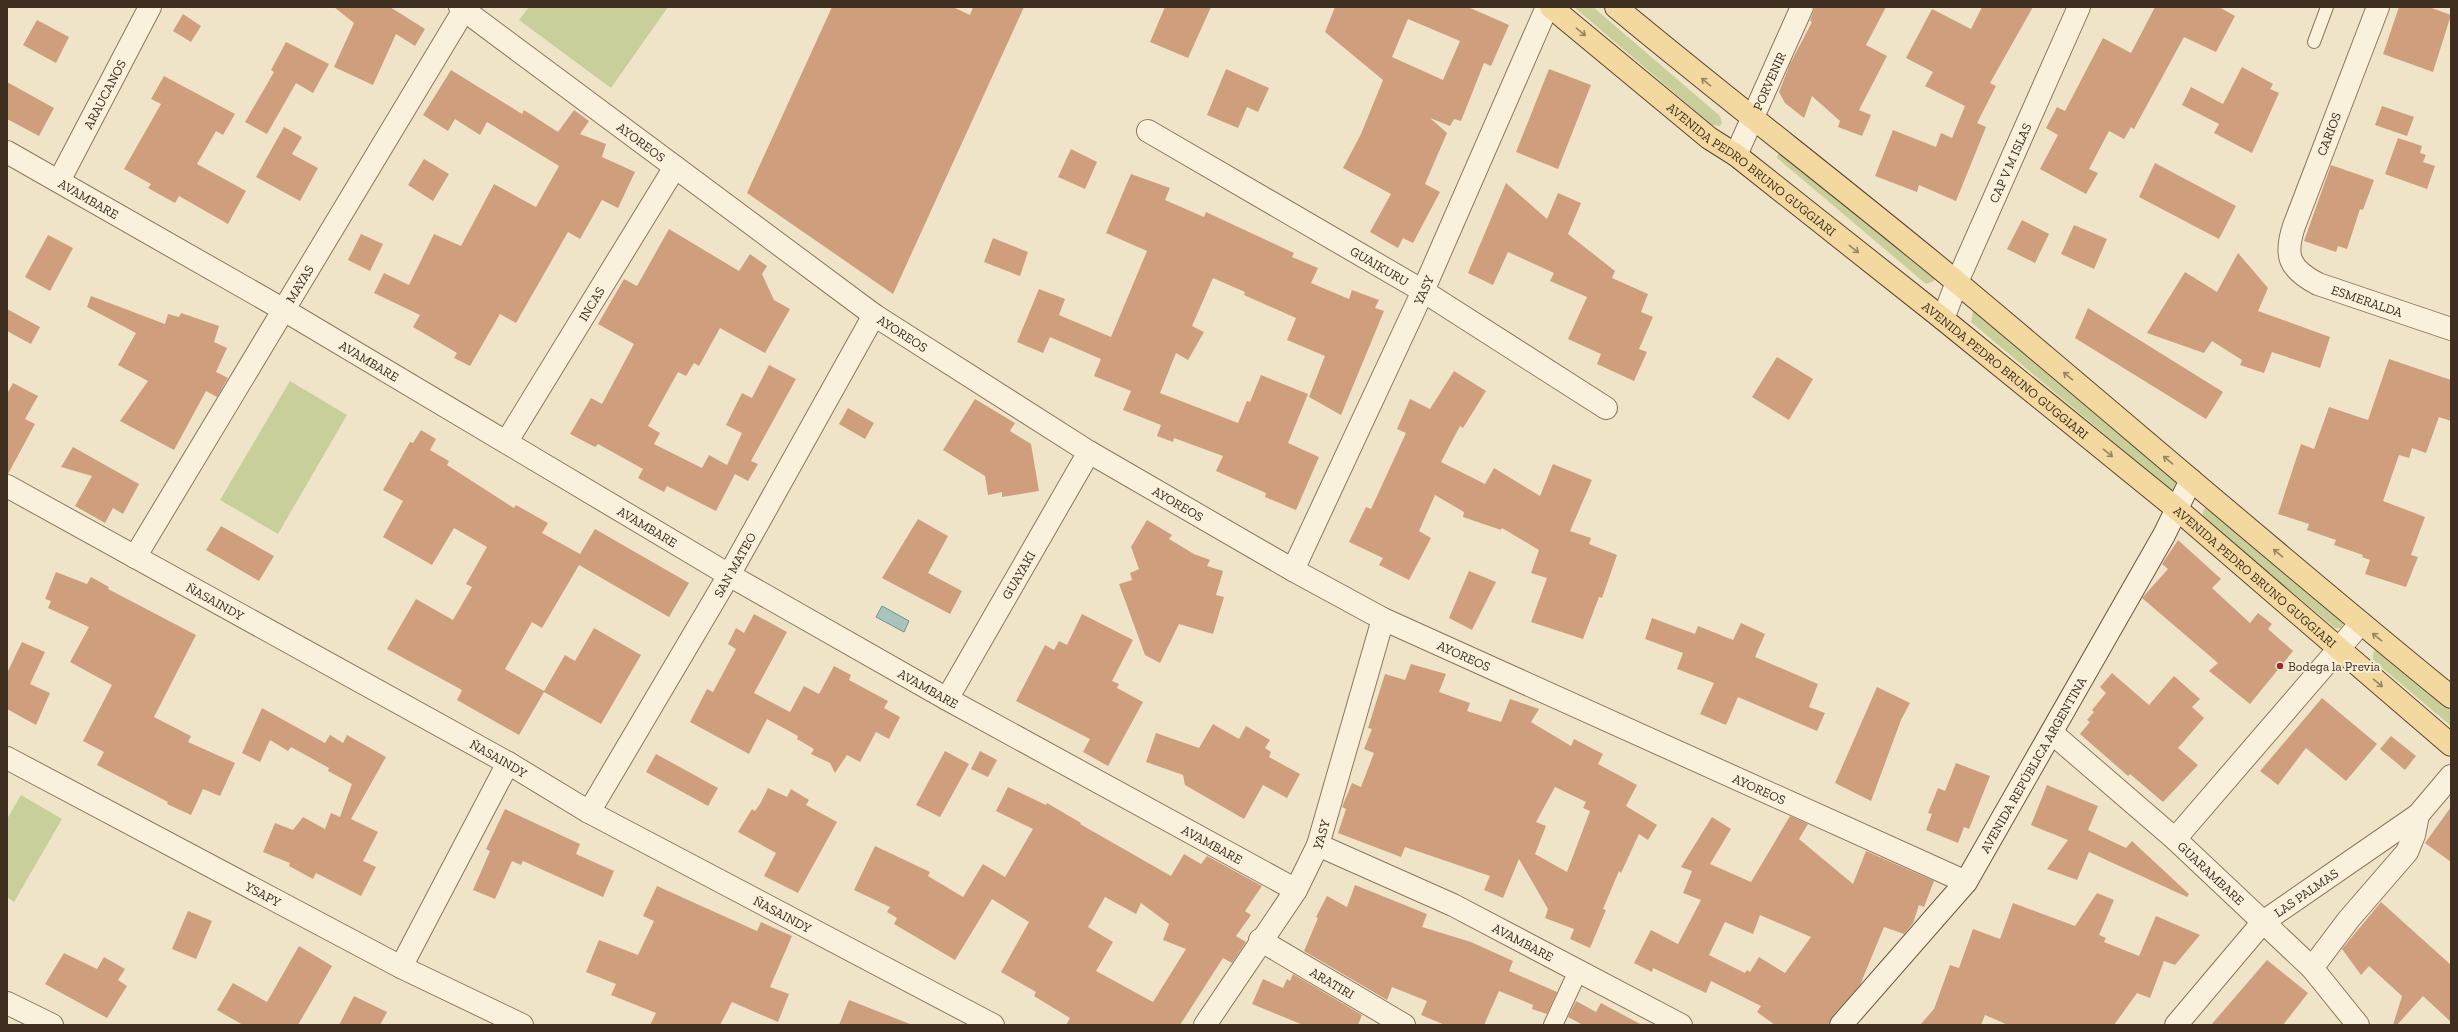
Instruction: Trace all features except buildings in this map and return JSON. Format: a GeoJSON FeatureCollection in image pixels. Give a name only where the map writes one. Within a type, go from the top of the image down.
{"type":"FeatureCollection","features":[{"type":"Feature","properties":{"kind":"main road","name":"AVENIDA PEDRO BRUNO GUGGIARI"},"geometry":{"type":"LineString","coordinates":[[1551,7],[1709,138],[1736,155],[1943,319],[2178,510],[2337,649],[2451,745]]}},
{"type":"Feature","properties":{"kind":"main road"},"geometry":{"type":"LineString","coordinates":[[1616,7],[1957,282],[2361,623],[2451,696]]}},
{"type":"Feature","properties":{"kind":"street","name":"ARAUCANOS"},"geometry":{"type":"LineString","coordinates":[[59,181],[150,7]]}},
{"type":"Feature","properties":{"kind":"street","name":"YASY"},"geometry":{"type":"LineString","coordinates":[[1293,570],[1423,291],[1547,7]]}},
{"type":"Feature","properties":{"kind":"street","name":"PORVENIR"},"geometry":{"type":"LineString","coordinates":[[1736,155],[1802,7]]}},
{"type":"Feature","properties":{"kind":"street","name":"CAP V M ISLAS"},"geometry":{"type":"LineString","coordinates":[[1943,319],[1957,282],[2079,7]]}},
{"type":"Feature","properties":{"kind":"street","name":"CARIOS"},"geometry":{"type":"LineString","coordinates":[[2291,261],[2288,245],[2294,226],[2378,7]]}},
{"type":"Feature","properties":{"kind":"street","name":"AYOREOS"},"geometry":{"type":"LineString","coordinates":[[462,9],[874,315],[1089,452],[1293,570],[1383,619],[1966,882]]}},
{"type":"Feature","properties":{"kind":"street","name":"MAYAS"},"geometry":{"type":"LineString","coordinates":[[135,557],[284,310],[462,9]]}},
{"type":"Feature","properties":{"kind":"street","name":"GUAIKURU"},"geometry":{"type":"LineString","coordinates":[[1148,131],[1423,291],[1606,408]]}},
{"type":"Feature","properties":{"kind":"street","name":"AVAMBARE"},"geometry":{"type":"LineString","coordinates":[[7,152],[284,310],[507,441],[729,575],[947,699],[1296,890]]}},
{"type":"Feature","properties":{"kind":"street","name":"INCAS"},"geometry":{"type":"LineString","coordinates":[[507,441],[675,167]]}},
{"type":"Feature","properties":{"kind":"street","name":"ESMERALDA"},"geometry":{"type":"LineString","coordinates":[[2291,261],[2304,277],[2318,284],[2451,329]]}},
{"type":"Feature","properties":{"kind":"street","name":"SAN MATEO"},"geometry":{"type":"LineString","coordinates":[[589,812],[729,575],[874,315]]}},
{"type":"Feature","properties":{"kind":"street","name":"GUAYAKI"},"geometry":{"type":"LineString","coordinates":[[947,699],[1089,452]]}},
{"type":"Feature","properties":{"kind":"street","name":"AVENIDA REPÚBLICA ARGENTINA"},"geometry":{"type":"LineString","coordinates":[[1842,1025],[1966,882],[2178,510],[2191,480]]}},
{"type":"Feature","properties":{"kind":"street","name":"ÑASAINDY"},"geometry":{"type":"LineString","coordinates":[[8,488],[508,763],[589,812],[993,1025]]}},
{"type":"Feature","properties":{"kind":"street","name":"YASY"},"geometry":{"type":"LineString","coordinates":[[1205,1025],[1260,940],[1296,890],[1318,845],[1383,619]]}},
{"type":"Feature","properties":{"kind":"street"},"geometry":{"type":"LineString","coordinates":[[2175,839],[2337,649],[2361,623]]}},
{"type":"Feature","properties":{"kind":"street","name":"GUARAMBARE"},"geometry":{"type":"LineString","coordinates":[[2052,733],[2175,839],[2264,922],[2312,968],[2358,1025]]}},
{"type":"Feature","properties":{"kind":"street","name":"YSAPY"},"geometry":{"type":"LineString","coordinates":[[7,758],[401,966],[522,1025]]}},
{"type":"Feature","properties":{"kind":"street"},"geometry":{"type":"LineString","coordinates":[[401,966],[508,763]]}},
{"type":"Feature","properties":{"kind":"street","name":"LAS PALMAS"},"geometry":{"type":"LineString","coordinates":[[2176,1025],[2264,922],[2418,815],[2451,776]]}},
{"type":"Feature","properties":{"kind":"street"},"geometry":{"type":"LineString","coordinates":[[2312,968],[2349,920],[2407,852],[2414,835],[2418,815]]}},
{"type":"Feature","properties":{"kind":"street","name":"AVAMBARE"},"geometry":{"type":"LineString","coordinates":[[1318,845],[1453,905],[1680,1025]]}},
{"type":"Feature","properties":{"kind":"street","name":"ARATIRI"},"geometry":{"type":"LineString","coordinates":[[1260,940],[1404,1025]]}},
{"type":"Feature","properties":{"kind":"street"},"geometry":{"type":"LineString","coordinates":[[1552,1025],[1578,971]]}},
{"type":"Feature","properties":{"kind":"street"},"geometry":{"type":"LineString","coordinates":[[7,1003],[52,1025]]}},
{"type":"Feature","properties":{"kind":"lane"},"geometry":{"type":"LineString","coordinates":[[2314,42],[2327,7]]}},
{"type":"Feature","properties":{"kind":"green space"},"geometry":{"type":"Polygon","coordinates":[[[529,7],[668,7],[611,88],[519,20],[529,7]]]}},
{"type":"Feature","properties":{"kind":"green space"},"geometry":{"type":"Polygon","coordinates":[[[1574,7],[1593,7],[1720,116],[1722,123],[1720,126],[1712,125],[1574,7]]]}},
{"type":"Feature","properties":{"kind":"green space"},"geometry":{"type":"Polygon","coordinates":[[[1779,150],[1934,277],[1934,281],[1926,284],[1777,158],[1779,150]]]}},
{"type":"Feature","properties":{"kind":"green space"},"geometry":{"type":"Polygon","coordinates":[[[1973,312],[1976,312],[2178,480],[2176,489],[2171,490],[1971,322],[1973,312]]]}},
{"type":"Feature","properties":{"kind":"green space"},"geometry":{"type":"Polygon","coordinates":[[[290,381],[347,415],[278,534],[220,500],[290,381]]]}},
{"type":"Feature","properties":{"kind":"green space"},"geometry":{"type":"Polygon","coordinates":[[[2208,507],[2344,622],[2341,628],[2335,628],[2203,518],[2203,510],[2208,507]]]}},
{"type":"Feature","properties":{"kind":"green space"},"geometry":{"type":"Polygon","coordinates":[[[2375,650],[2381,651],[2451,710],[2451,726],[2373,660],[2373,653],[2375,650]]]}},
{"type":"Feature","properties":{"kind":"green space"},"geometry":{"type":"Polygon","coordinates":[[[21,795],[62,819],[14,902],[7,897],[7,819],[21,795]]]}},
{"type":"Feature","properties":{"kind":"water"},"geometry":{"type":"Polygon","coordinates":[[[882,606],[909,621],[904,632],[876,617],[882,606]]]}},
{"type":"Feature","properties":{"kind":"place","name":"Bodega la Previa"},"geometry":{"type":"Point","coordinates":[2280,666]}}]}
